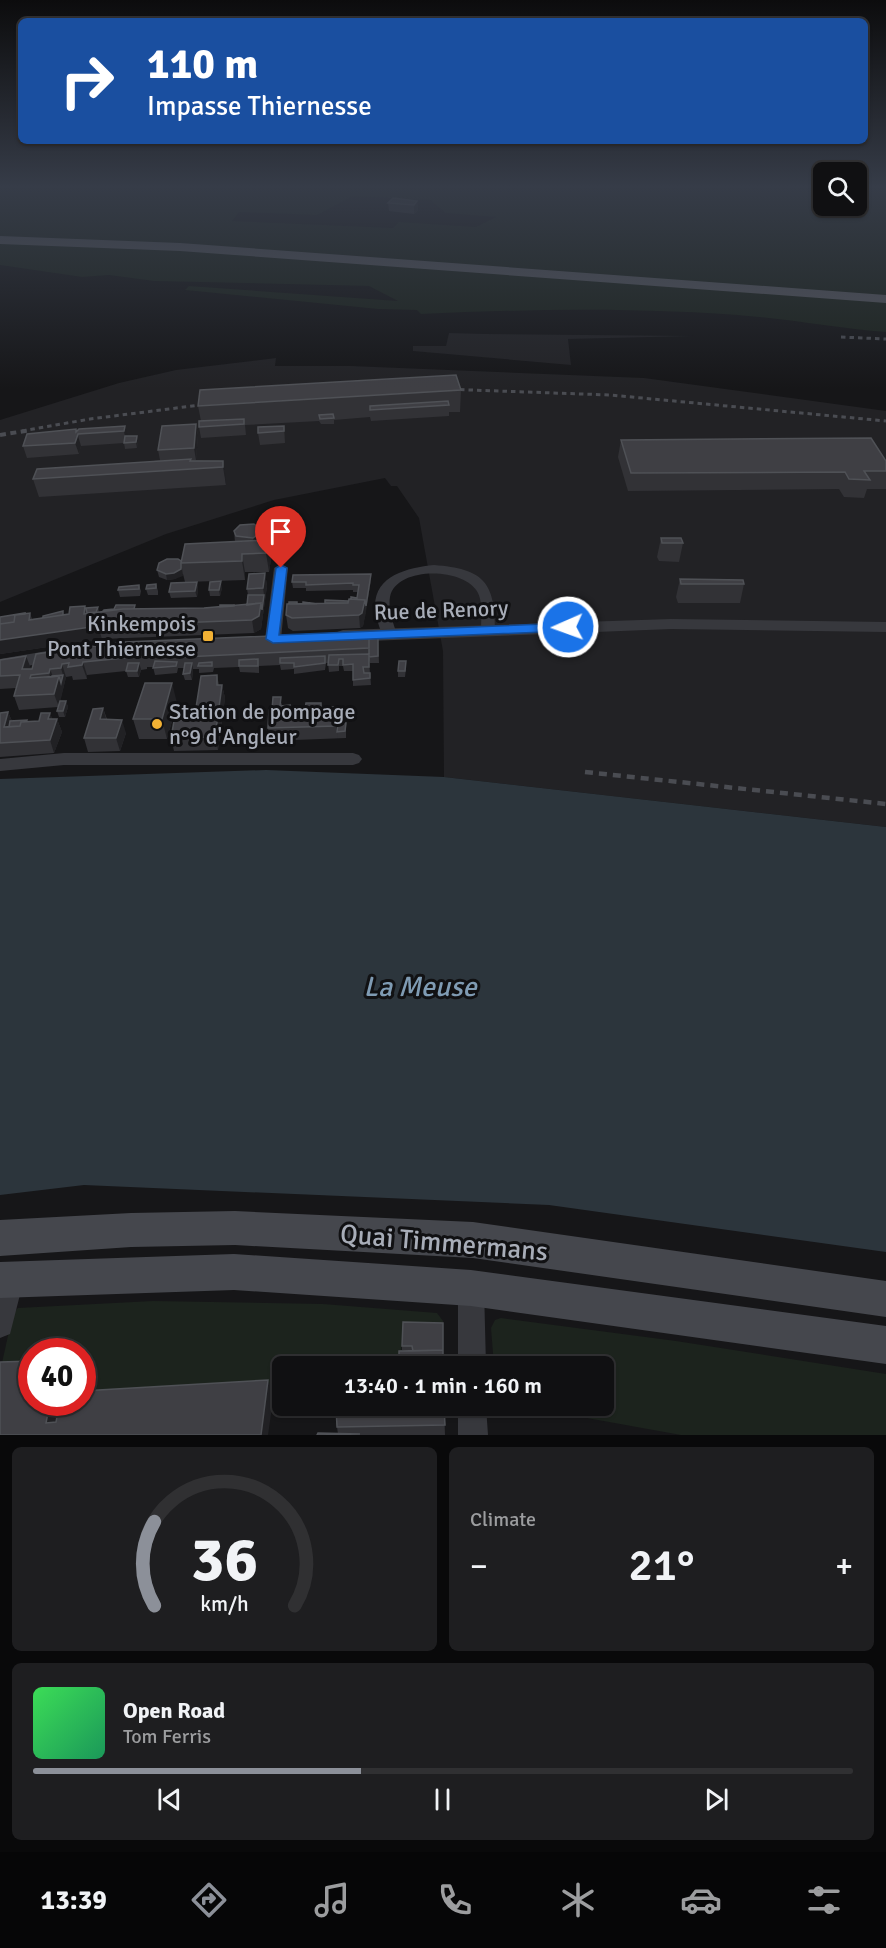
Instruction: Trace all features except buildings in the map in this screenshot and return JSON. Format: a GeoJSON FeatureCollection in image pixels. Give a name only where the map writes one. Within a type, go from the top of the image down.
{"type":"FeatureCollection","features":[{"type":"Feature","properties":{"kind":"main road"},"geometry":{"type":"LineString","coordinates":[[288,255],[886,299]]}},
{"type":"Feature","properties":{"kind":"main road","name":"Quai Timmermans"},"geometry":{"type":"LineString","coordinates":[[0,1238],[131,1230],[235,1228],[473,1240],[886,1299]]}},
{"type":"Feature","properties":{"kind":"main road","name":"Quai Timmermans"},"geometry":{"type":"LineString","coordinates":[[6,1279],[234,1272],[471,1288],[886,1345]]}},
{"type":"Feature","properties":{"kind":"street"},"geometry":{"type":"LineString","coordinates":[[281,568],[267,639],[296,638]]}},
{"type":"Feature","properties":{"kind":"street"},"geometry":{"type":"LineString","coordinates":[[389,634],[383,595],[388,586],[407,574],[432,570],[450,571],[476,582],[485,592],[488,630]]}},
{"type":"Feature","properties":{"kind":"street","name":"Rue de Renory"},"geometry":{"type":"LineString","coordinates":[[331,637],[670,624],[886,627]]}},
{"type":"Feature","properties":{"kind":"street"},"geometry":{"type":"LineString","coordinates":[[0,665],[76,653]]}},
{"type":"Feature","properties":{"kind":"street"},"geometry":{"type":"LineString","coordinates":[[0,765],[64,759],[353,759]]}},
{"type":"Feature","properties":{"kind":"street"},"geometry":{"type":"LineString","coordinates":[[0,1324],[6,1279]]}},
{"type":"Feature","properties":{"kind":"street"},"geometry":{"type":"LineString","coordinates":[[471,1288],[472,1356]]}},
{"type":"Feature","properties":{"kind":"street"},"geometry":{"type":"LineString","coordinates":[[472,1416],[472,1435]]}},
{"type":"Feature","properties":{"kind":"shaded area"},"geometry":{"type":"Polygon","coordinates":[[[0,255],[886,255],[886,332],[759,317],[632,310],[421,314],[417,310],[378,309],[185,290],[189,286],[398,301],[369,286],[154,281],[109,275],[82,277],[0,265],[0,255]]]}},
{"type":"Feature","properties":{"kind":"shaded area"},"geometry":{"type":"Polygon","coordinates":[[[449,333],[694,336],[568,339],[571,365],[413,351],[413,346],[446,346],[449,333]]]}},
{"type":"Feature","properties":{"kind":"shaded area"},"geometry":{"type":"Polygon","coordinates":[[[276,358],[275,366],[351,366],[644,378],[886,411],[886,827],[444,777],[443,651],[419,518],[397,486],[391,486],[385,478],[274,500],[166,534],[0,602],[0,420],[119,383],[176,370],[276,358]]]}},
{"type":"Feature","properties":{"kind":"shaded area"},"geometry":{"type":"Polygon","coordinates":[[[153,1301],[323,1304],[437,1313],[443,1321],[443,1328],[403,1327],[401,1356],[272,1356],[272,1393],[96,1401],[96,1338],[18,1338],[18,1373],[0,1372],[13,1313],[18,1308],[153,1301]]]}},
{"type":"Feature","properties":{"kind":"shaded area"},"geometry":{"type":"Polygon","coordinates":[[[501,1318],[676,1341],[886,1374],[886,1435],[681,1435],[587,1418],[561,1416],[614,1416],[614,1356],[493,1356],[491,1328],[495,1320],[501,1318]]]}},
{"type":"Feature","properties":{"kind":"water","name":"La Meuse"},"geometry":{"type":"Polygon","coordinates":[[[266,770],[444,777],[886,827],[886,1252],[549,1205],[84,1185],[0,1195],[0,779],[266,770]]]}},
{"type":"Feature","properties":{"kind":"railway"},"geometry":{"type":"LineString","coordinates":[[841,337],[886,339]]}},
{"type":"Feature","properties":{"kind":"railway"},"geometry":{"type":"LineString","coordinates":[[443,389],[610,395],[886,421]]}},
{"type":"Feature","properties":{"kind":"railway"},"geometry":{"type":"LineString","coordinates":[[22,431],[90,419],[216,403]]}},
{"type":"Feature","properties":{"kind":"railway"},"geometry":{"type":"LineString","coordinates":[[0,435],[31,430]]}},
{"type":"Feature","properties":{"kind":"railway"},"geometry":{"type":"LineString","coordinates":[[585,772],[886,804]]}},
{"type":"Feature","properties":{"kind":"place","name":"Kinkempois Pont Thiernesse"},"geometry":{"type":"Point","coordinates":[208,636]}},
{"type":"Feature","properties":{"kind":"place","name":"Station de pompage n°9 d'Angleur"},"geometry":{"type":"Point","coordinates":[157,724]}},
{"type":"Feature","properties":{"kind":"route"},"geometry":{"type":"LineString","coordinates":[[281,568],[273,639],[568,627]]}}]}
